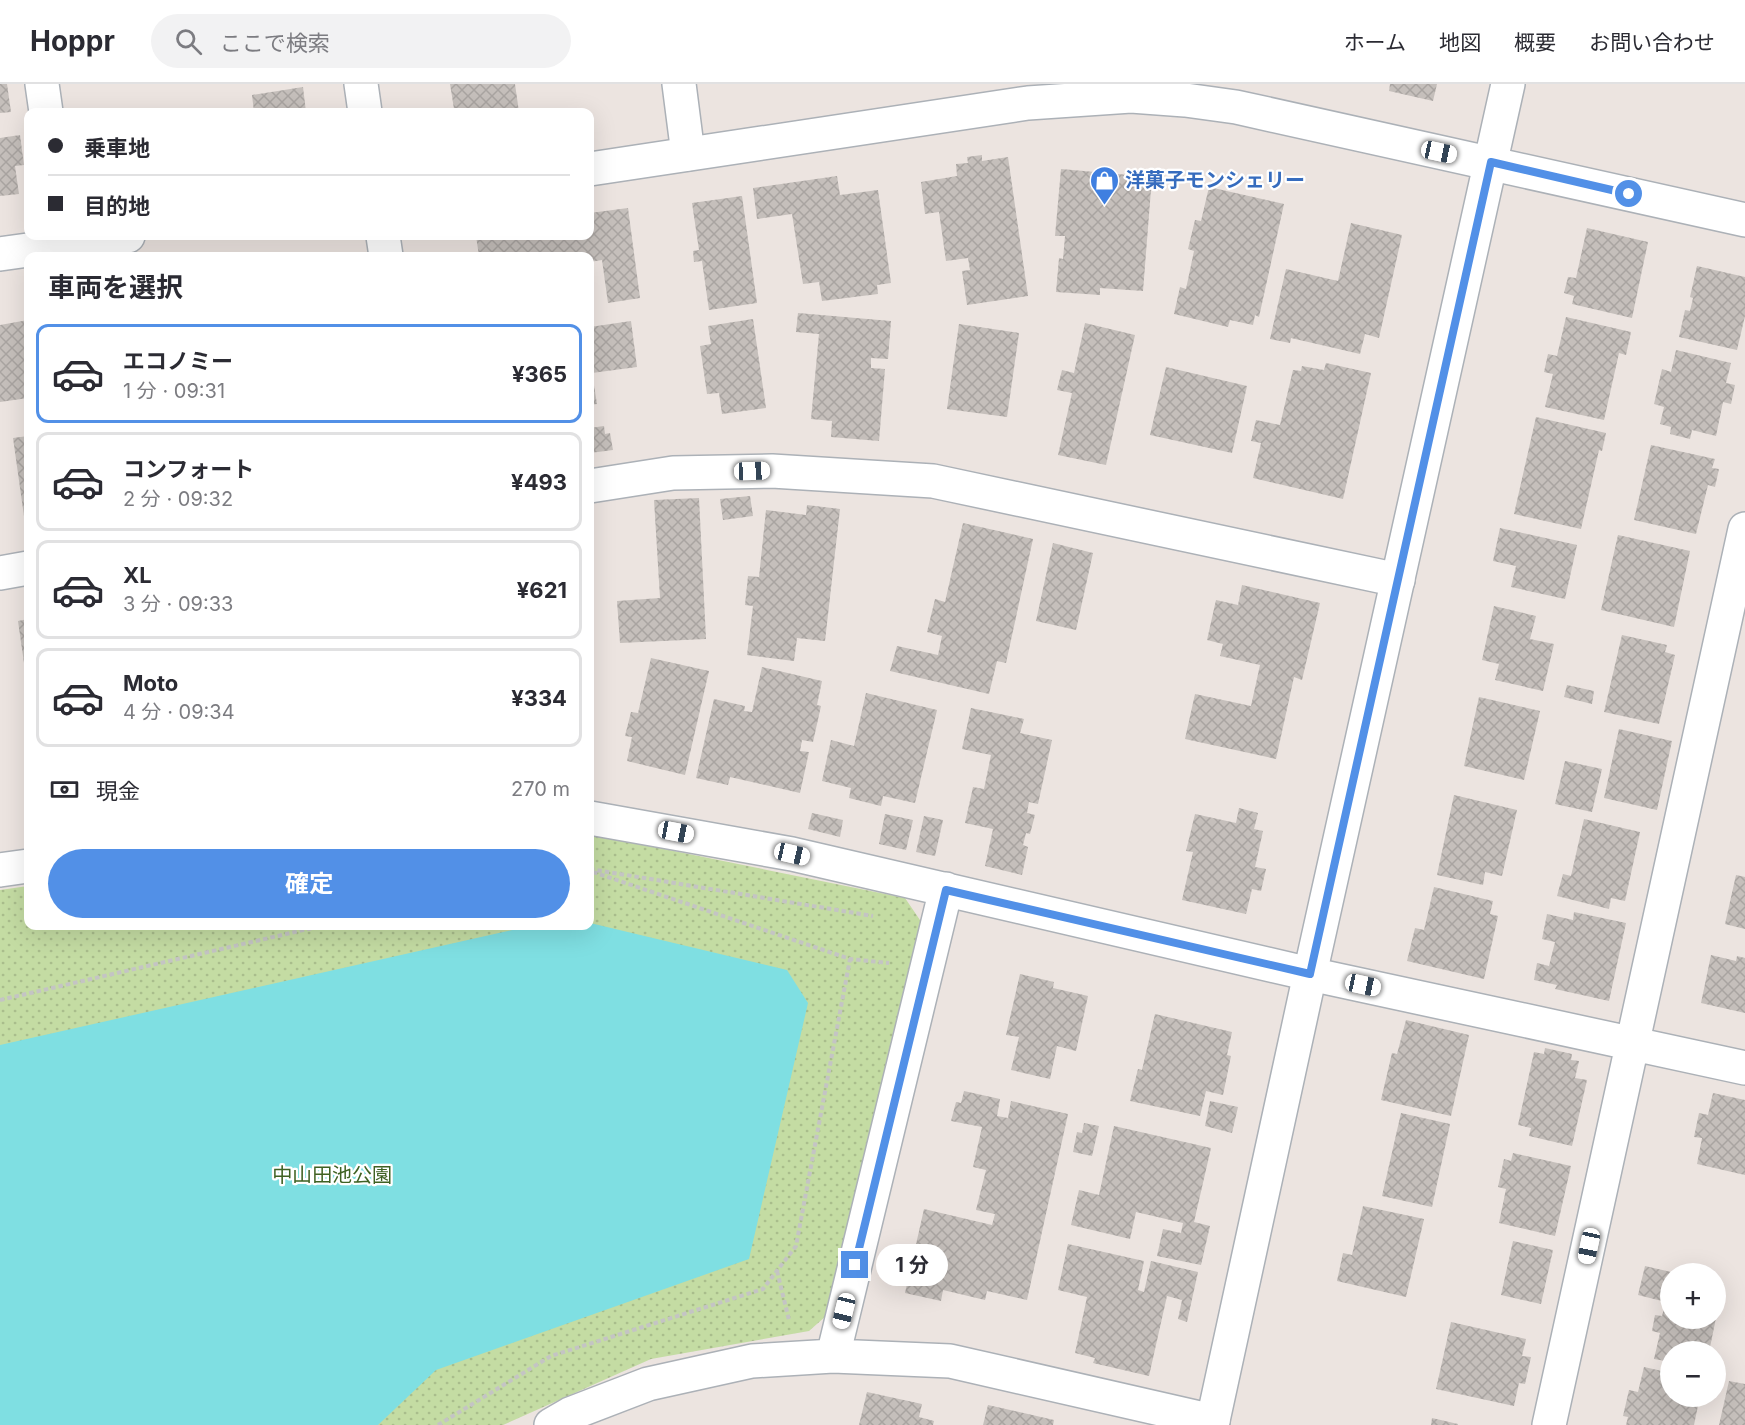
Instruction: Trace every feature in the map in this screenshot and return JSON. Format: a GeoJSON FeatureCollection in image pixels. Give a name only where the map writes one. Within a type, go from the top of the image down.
{"type":"FeatureCollection","features":[{"type":"Feature","properties":{"kind":"street"},"geometry":{"type":"LineString","coordinates":[[42,84],[45,108]]}},
{"type":"Feature","properties":{"kind":"street"},"geometry":{"type":"LineString","coordinates":[[361,84],[364,108]]}},
{"type":"Feature","properties":{"kind":"street"},"geometry":{"type":"LineString","coordinates":[[679,84],[688,154]]}},
{"type":"Feature","properties":{"kind":"street"},"geometry":{"type":"LineString","coordinates":[[551,1425],[570,1414],[648,1384],[752,1360],[833,1356],[950,1361],[1213,1423],[1310,974],[1508,84]]}},
{"type":"Feature","properties":{"kind":"street"},"geometry":{"type":"LineString","coordinates":[[594,168],[1028,102],[1187,92],[1236,107],[1745,220]]}},
{"type":"Feature","properties":{"kind":"street"},"geometry":{"type":"LineString","coordinates":[[0,254],[64,240]]}},
{"type":"Feature","properties":{"kind":"street"},"geometry":{"type":"LineString","coordinates":[[594,485],[673,473],[772,471],[933,481],[1398,580]]}},
{"type":"Feature","properties":{"kind":"street"},"geometry":{"type":"LineString","coordinates":[[1549,1425],[1745,529]]}},
{"type":"Feature","properties":{"kind":"street"},"geometry":{"type":"LineString","coordinates":[[0,573],[24,569]]}},
{"type":"Feature","properties":{"kind":"street"},"geometry":{"type":"LineString","coordinates":[[594,818],[792,854],[1310,974],[1745,1068]]}},
{"type":"Feature","properties":{"kind":"street"},"geometry":{"type":"LineString","coordinates":[[0,870],[24,867]]}},
{"type":"Feature","properties":{"kind":"street"},"geometry":{"type":"LineString","coordinates":[[833,1356],[946,890]]}},
{"type":"Feature","properties":{"kind":"path"},"geometry":{"type":"LineString","coordinates":[[594,871],[879,917]]}},
{"type":"Feature","properties":{"kind":"path"},"geometry":{"type":"LineString","coordinates":[[438,1425],[551,1356],[763,1290],[796,1246],[850,959],[594,871]]}},
{"type":"Feature","properties":{"kind":"path"},"geometry":{"type":"LineString","coordinates":[[0,1000],[304,930]]}},
{"type":"Feature","properties":{"kind":"path"},"geometry":{"type":"LineString","coordinates":[[777,1271],[798,1358]]}},
{"type":"Feature","properties":{"kind":"green space","name":"中山田池公園"},"geometry":{"type":"Polygon","coordinates":[[[594,835],[905,898],[922,923],[826,1316],[809,1331],[651,1359],[503,1425],[0,1425],[0,890],[24,887],[24,930],[594,930],[594,835]]]}},
{"type":"Feature","properties":{"kind":"water","name":"中山田池公園"},"geometry":{"type":"Polygon","coordinates":[[[594,924],[787,970],[808,1003],[749,1259],[436,1370],[378,1425],[0,1425],[0,1045],[512,930],[594,930],[594,924]]]}},
{"type":"Feature","properties":{"kind":"building"},"geometry":{"type":"Polygon","coordinates":[[[0,84],[7,84],[11,112],[0,113],[0,84]]]}},
{"type":"Feature","properties":{"kind":"building"},"geometry":{"type":"Polygon","coordinates":[[[450,84],[515,84],[518,108],[454,108],[450,84]]]}},
{"type":"Feature","properties":{"kind":"building"},"geometry":{"type":"Polygon","coordinates":[[[1390,84],[1437,84],[1433,101],[1389,91],[1390,84]]]}},
{"type":"Feature","properties":{"kind":"building"},"geometry":{"type":"Polygon","coordinates":[[[303,87],[306,108],[254,108],[252,95],[303,87]]]}},
{"type":"Feature","properties":{"kind":"building"},"geometry":{"type":"Polygon","coordinates":[[[20,135],[24,165],[15,166],[19,194],[0,196],[0,138],[20,135]]]}},
{"type":"Feature","properties":{"kind":"building"},"geometry":{"type":"Polygon","coordinates":[[[982,155],[982,161],[1008,157],[1028,296],[967,305],[962,271],[970,270],[968,258],[946,261],[939,212],[925,214],[921,182],[957,176],[956,164],[968,163],[967,157],[982,155]]]}},
{"type":"Feature","properties":{"kind":"building","name":"洋菓子モンシェリー"},"geometry":{"type":"Polygon","coordinates":[[[1061,169],[1152,177],[1143,291],[1100,288],[1100,295],[1056,292],[1059,258],[1063,259],[1065,236],[1055,236],[1061,169]]]}},
{"type":"Feature","properties":{"kind":"building"},"geometry":{"type":"Polygon","coordinates":[[[837,176],[840,195],[878,190],[891,283],[877,285],[878,294],[822,301],[819,282],[803,284],[792,214],[757,219],[753,188],[837,176]]]}},
{"type":"Feature","properties":{"kind":"building"},"geometry":{"type":"Polygon","coordinates":[[[1209,187],[1284,204],[1259,317],[1255,315],[1253,325],[1230,320],[1228,327],[1174,314],[1180,287],[1186,289],[1194,251],[1188,249],[1195,220],[1201,221],[1209,187]]]}},
{"type":"Feature","properties":{"kind":"building"},"geometry":{"type":"Polygon","coordinates":[[[742,196],[757,303],[709,310],[702,261],[694,262],[693,251],[699,250],[692,203],[742,196]]]}},
{"type":"Feature","properties":{"kind":"building"},"geometry":{"type":"Polygon","coordinates":[[[628,208],[640,298],[608,303],[602,260],[594,261],[594,252],[478,252],[477,240],[594,240],[594,212],[628,208]]]}},
{"type":"Feature","properties":{"kind":"building"},"geometry":{"type":"Polygon","coordinates":[[[1351,223],[1402,235],[1379,338],[1365,334],[1360,354],[1291,338],[1290,343],[1270,339],[1286,269],[1338,281],[1351,223]]]}},
{"type":"Feature","properties":{"kind":"building"},"geometry":{"type":"Polygon","coordinates":[[[1587,228],[1648,242],[1632,318],[1572,304],[1574,296],[1564,293],[1568,277],[1576,278],[1587,228]]]}},
{"type":"Feature","properties":{"kind":"building"},"geometry":{"type":"Polygon","coordinates":[[[1697,266],[1745,277],[1745,316],[1737,350],[1679,337],[1685,310],[1690,311],[1693,298],[1690,297],[1697,266]]]}},
{"type":"Feature","properties":{"kind":"building"},"geometry":{"type":"Polygon","coordinates":[[[798,313],[891,321],[888,359],[871,358],[871,368],[885,369],[879,441],[831,437],[832,421],[811,419],[819,334],[796,332],[798,313]]]}},
{"type":"Feature","properties":{"kind":"building"},"geometry":{"type":"Polygon","coordinates":[[[1566,317],[1631,332],[1626,355],[1619,353],[1604,420],[1545,407],[1553,374],[1544,372],[1548,354],[1557,356],[1566,317]]]}},
{"type":"Feature","properties":{"kind":"building"},"geometry":{"type":"Polygon","coordinates":[[[753,319],[766,408],[722,414],[719,393],[707,394],[700,346],[711,344],[708,326],[753,319]]]}},
{"type":"Feature","properties":{"kind":"building"},"geometry":{"type":"Polygon","coordinates":[[[24,321],[24,399],[0,402],[0,325],[24,321]]]}},
{"type":"Feature","properties":{"kind":"building"},"geometry":{"type":"Polygon","coordinates":[[[631,321],[637,367],[594,373],[594,326],[631,321]]]}},
{"type":"Feature","properties":{"kind":"building"},"geometry":{"type":"Polygon","coordinates":[[[1085,323],[1135,335],[1106,465],[1058,455],[1072,393],[1057,390],[1062,370],[1074,373],[1085,323]]]}},
{"type":"Feature","properties":{"kind":"building"},"geometry":{"type":"Polygon","coordinates":[[[959,324],[1019,333],[1007,417],[947,409],[959,324]]]}},
{"type":"Feature","properties":{"kind":"building"},"geometry":{"type":"Polygon","coordinates":[[[1676,350],[1731,363],[1726,383],[1735,385],[1731,404],[1723,402],[1716,436],[1692,430],[1690,439],[1670,434],[1671,427],[1660,424],[1664,407],[1654,404],[1662,369],[1671,372],[1676,350]]]}},
{"type":"Feature","properties":{"kind":"building"},"geometry":{"type":"Polygon","coordinates":[[[1326,363],[1371,373],[1343,499],[1253,478],[1261,443],[1251,441],[1256,420],[1280,425],[1293,370],[1301,371],[1302,366],[1324,370],[1326,363]]]}},
{"type":"Feature","properties":{"kind":"building"},"geometry":{"type":"Polygon","coordinates":[[[1166,367],[1247,386],[1232,453],[1150,435],[1166,367]]]}},
{"type":"Feature","properties":{"kind":"building"},"geometry":{"type":"Polygon","coordinates":[[[594,385],[597,404],[594,404],[594,385]]]}},
{"type":"Feature","properties":{"kind":"building"},"geometry":{"type":"Polygon","coordinates":[[[1536,417],[1606,433],[1602,451],[1599,450],[1581,529],[1514,514],[1536,417]]]}},
{"type":"Feature","properties":{"kind":"building"},"geometry":{"type":"Polygon","coordinates":[[[604,426],[605,434],[610,433],[613,450],[594,452],[594,427],[604,426]]]}},
{"type":"Feature","properties":{"kind":"building"},"geometry":{"type":"Polygon","coordinates":[[[24,437],[24,516],[13,438],[24,437]]]}},
{"type":"Feature","properties":{"kind":"building"},"geometry":{"type":"Polygon","coordinates":[[[1651,445],[1715,459],[1712,468],[1719,469],[1715,487],[1708,485],[1696,534],[1634,520],[1651,445]]]}},
{"type":"Feature","properties":{"kind":"building"},"geometry":{"type":"Polygon","coordinates":[[[750,496],[753,516],[723,520],[720,499],[750,496]]]}},
{"type":"Feature","properties":{"kind":"building"},"geometry":{"type":"Polygon","coordinates":[[[699,498],[706,639],[620,643],[617,601],[660,598],[654,500],[699,498]]]}},
{"type":"Feature","properties":{"kind":"building"},"geometry":{"type":"Polygon","coordinates":[[[807,505],[840,509],[825,641],[797,638],[794,661],[747,655],[753,606],[745,605],[748,576],[759,577],[766,510],[806,515],[807,505]]]}},
{"type":"Feature","properties":{"kind":"building"},"geometry":{"type":"Polygon","coordinates":[[[963,523],[1033,539],[1006,663],[997,661],[989,694],[890,671],[897,646],[938,655],[942,636],[927,632],[935,599],[945,602],[963,523]]]}},
{"type":"Feature","properties":{"kind":"building"},"geometry":{"type":"Polygon","coordinates":[[[1500,528],[1577,545],[1565,599],[1511,587],[1516,566],[1493,561],[1500,528]]]}},
{"type":"Feature","properties":{"kind":"building"},"geometry":{"type":"Polygon","coordinates":[[[1618,535],[1690,551],[1674,627],[1601,610],[1618,535]]]}},
{"type":"Feature","properties":{"kind":"building"},"geometry":{"type":"Polygon","coordinates":[[[1053,543],[1093,553],[1076,630],[1036,621],[1053,543]]]}},
{"type":"Feature","properties":{"kind":"building"},"geometry":{"type":"Polygon","coordinates":[[[1242,585],[1320,603],[1302,680],[1294,677],[1276,759],[1185,739],[1195,694],[1251,706],[1260,665],[1220,656],[1223,644],[1207,640],[1216,600],[1238,605],[1242,585]]]}},
{"type":"Feature","properties":{"kind":"building"},"geometry":{"type":"Polygon","coordinates":[[[1494,606],[1536,616],[1530,639],[1554,644],[1543,691],[1495,680],[1499,664],[1482,660],[1494,606]]]}},
{"type":"Feature","properties":{"kind":"building"},"geometry":{"type":"Polygon","coordinates":[[[24,620],[24,663],[18,621],[24,620]]]}},
{"type":"Feature","properties":{"kind":"building"},"geometry":{"type":"Polygon","coordinates":[[[1622,635],[1667,645],[1665,652],[1675,655],[1659,724],[1604,712],[1622,635]]]}},
{"type":"Feature","properties":{"kind":"building"},"geometry":{"type":"Polygon","coordinates":[[[651,658],[709,671],[685,775],[627,761],[632,737],[625,736],[631,712],[638,713],[651,658]]]}},
{"type":"Feature","properties":{"kind":"building"},"geometry":{"type":"Polygon","coordinates":[[[762,667],[822,681],[817,705],[821,706],[813,742],[802,740],[800,751],[809,752],[800,793],[730,777],[728,785],[696,778],[714,699],[745,706],[744,711],[752,712],[762,667]]]}},
{"type":"Feature","properties":{"kind":"building"},"geometry":{"type":"Polygon","coordinates":[[[1567,685],[1594,691],[1592,704],[1564,697],[1567,685]]]}},
{"type":"Feature","properties":{"kind":"building"},"geometry":{"type":"Polygon","coordinates":[[[866,693],[937,710],[915,803],[883,796],[881,806],[849,798],[851,788],[822,781],[831,740],[854,746],[866,693]]]}},
{"type":"Feature","properties":{"kind":"building"},"geometry":{"type":"Polygon","coordinates":[[[1479,697],[1540,711],[1524,780],[1464,766],[1479,697]]]}},
{"type":"Feature","properties":{"kind":"building"},"geometry":{"type":"Polygon","coordinates":[[[971,708],[1024,719],[1020,733],[1052,740],[1038,804],[1029,802],[1027,813],[1035,815],[1030,834],[1026,833],[1023,845],[1028,847],[1022,875],[985,866],[993,829],[965,823],[973,787],[984,789],[991,755],[962,749],[971,708]]]}},
{"type":"Feature","properties":{"kind":"building"},"geometry":{"type":"Polygon","coordinates":[[[1619,729],[1672,741],[1657,810],[1604,798],[1619,729]]]}},
{"type":"Feature","properties":{"kind":"building"},"geometry":{"type":"Polygon","coordinates":[[[1565,761],[1602,769],[1592,812],[1555,804],[1565,761]]]}},
{"type":"Feature","properties":{"kind":"building"},"geometry":{"type":"Polygon","coordinates":[[[1454,795],[1517,810],[1502,876],[1485,872],[1483,885],[1437,875],[1454,795]]]}},
{"type":"Feature","properties":{"kind":"building"},"geometry":{"type":"Polygon","coordinates":[[[1239,808],[1258,813],[1254,829],[1263,831],[1255,867],[1266,869],[1261,891],[1252,889],[1246,914],[1182,900],[1193,852],[1186,851],[1195,814],[1236,823],[1239,808]]]}},
{"type":"Feature","properties":{"kind":"building"},"geometry":{"type":"Polygon","coordinates":[[[812,813],[843,820],[840,837],[808,829],[812,813]]]}},
{"type":"Feature","properties":{"kind":"building"},"geometry":{"type":"Polygon","coordinates":[[[885,814],[913,820],[906,850],[879,844],[885,814]]]}},
{"type":"Feature","properties":{"kind":"building"},"geometry":{"type":"Polygon","coordinates":[[[924,816],[943,820],[935,856],[916,852],[924,816]]]}},
{"type":"Feature","properties":{"kind":"building"},"geometry":{"type":"Polygon","coordinates":[[[1584,819],[1640,832],[1625,901],[1611,898],[1609,909],[1557,896],[1563,874],[1571,876],[1584,819]]]}},
{"type":"Feature","properties":{"kind":"building"},"geometry":{"type":"Polygon","coordinates":[[[1736,875],[1745,877],[1745,929],[1725,924],[1736,875]]]}},
{"type":"Feature","properties":{"kind":"building"},"geometry":{"type":"Polygon","coordinates":[[[1434,887],[1493,901],[1490,914],[1498,916],[1484,979],[1407,961],[1415,928],[1424,930],[1434,887]]]}},
{"type":"Feature","properties":{"kind":"building"},"geometry":{"type":"Polygon","coordinates":[[[1574,912],[1626,923],[1609,1001],[1555,989],[1557,985],[1534,980],[1537,963],[1549,966],[1555,942],[1542,939],[1547,914],[1573,920],[1574,912]]]}},
{"type":"Feature","properties":{"kind":"building"},"geometry":{"type":"Polygon","coordinates":[[[1711,955],[1736,961],[1737,956],[1745,958],[1745,1013],[1701,1003],[1711,955]]]}},
{"type":"Feature","properties":{"kind":"building"},"geometry":{"type":"Polygon","coordinates":[[[1020,974],[1054,982],[1053,988],[1088,996],[1076,1051],[1057,1046],[1050,1079],[1011,1070],[1019,1037],[1006,1035],[1020,974]]]}},
{"type":"Feature","properties":{"kind":"building"},"geometry":{"type":"Polygon","coordinates":[[[1155,1014],[1232,1032],[1227,1055],[1231,1056],[1223,1095],[1206,1091],[1200,1116],[1130,1101],[1138,1069],[1142,1070],[1155,1014]]]}},
{"type":"Feature","properties":{"kind":"building"},"geometry":{"type":"Polygon","coordinates":[[[1406,1020],[1469,1035],[1451,1116],[1381,1100],[1392,1053],[1397,1054],[1406,1020]]]}},
{"type":"Feature","properties":{"kind":"building"},"geometry":{"type":"Polygon","coordinates":[[[1545,1048],[1572,1054],[1571,1060],[1579,1061],[1575,1078],[1587,1080],[1572,1146],[1529,1136],[1531,1128],[1518,1125],[1534,1052],[1544,1054],[1545,1048]]]}},
{"type":"Feature","properties":{"kind":"building"},"geometry":{"type":"Polygon","coordinates":[[[964,1091],[1000,1099],[997,1116],[1008,1118],[1011,1101],[1068,1114],[1027,1300],[987,1291],[985,1300],[943,1290],[941,1301],[905,1293],[924,1209],[992,1225],[995,1214],[976,1210],[986,1170],[973,1167],[982,1127],[951,1121],[956,1102],[961,1103],[964,1091]]]}},
{"type":"Feature","properties":{"kind":"building"},"geometry":{"type":"Polygon","coordinates":[[[1713,1093],[1745,1100],[1745,1175],[1697,1164],[1702,1138],[1694,1137],[1699,1113],[1708,1115],[1713,1093]]]}},
{"type":"Feature","properties":{"kind":"building"},"geometry":{"type":"Polygon","coordinates":[[[1210,1101],[1238,1107],[1232,1133],[1205,1126],[1210,1101]]]}},
{"type":"Feature","properties":{"kind":"building"},"geometry":{"type":"Polygon","coordinates":[[[1401,1113],[1450,1124],[1432,1207],[1382,1196],[1401,1113]]]}},
{"type":"Feature","properties":{"kind":"building"},"geometry":{"type":"Polygon","coordinates":[[[1084,1123],[1099,1126],[1092,1156],[1073,1152],[1077,1132],[1082,1133],[1084,1123]]]}},
{"type":"Feature","properties":{"kind":"building"},"geometry":{"type":"Polygon","coordinates":[[[1114,1126],[1211,1148],[1194,1222],[1210,1226],[1201,1265],[1157,1256],[1163,1229],[1181,1233],[1183,1223],[1136,1212],[1130,1239],[1071,1225],[1079,1190],[1099,1195],[1114,1126]]]}},
{"type":"Feature","properties":{"kind":"building"},"geometry":{"type":"Polygon","coordinates":[[[1513,1153],[1571,1166],[1555,1236],[1499,1223],[1506,1189],[1498,1187],[1504,1159],[1511,1161],[1513,1153]]]}},
{"type":"Feature","properties":{"kind":"building"},"geometry":{"type":"Polygon","coordinates":[[[1363,1206],[1424,1219],[1406,1297],[1337,1281],[1343,1253],[1352,1255],[1363,1206]]]}},
{"type":"Feature","properties":{"kind":"building"},"geometry":{"type":"Polygon","coordinates":[[[1513,1241],[1553,1250],[1541,1304],[1501,1295],[1513,1241]]]}},
{"type":"Feature","properties":{"kind":"building"},"geometry":{"type":"Polygon","coordinates":[[[1068,1244],[1144,1261],[1138,1290],[1144,1292],[1151,1261],[1198,1272],[1187,1322],[1178,1319],[1182,1300],[1167,1296],[1149,1376],[1093,1363],[1095,1358],[1075,1353],[1087,1297],[1058,1290],[1068,1244]]]}},
{"type":"Feature","properties":{"kind":"building"},"geometry":{"type":"Polygon","coordinates":[[[1645,1266],[1660,1269],[1660,1300],[1638,1295],[1645,1266]]]}},
{"type":"Feature","properties":{"kind":"building"},"geometry":{"type":"Polygon","coordinates":[[[1655,1315],[1660,1316],[1660,1329],[1714,1329],[1711,1341],[1660,1341],[1660,1360],[1654,1359],[1660,1333],[1652,1331],[1655,1315]]]}},
{"type":"Feature","properties":{"kind":"building"},"geometry":{"type":"Polygon","coordinates":[[[1451,1322],[1526,1339],[1522,1356],[1531,1357],[1525,1384],[1519,1383],[1514,1406],[1436,1389],[1451,1322]]]}},
{"type":"Feature","properties":{"kind":"building"},"geometry":{"type":"Polygon","coordinates":[[[1644,1367],[1660,1371],[1660,1407],[1698,1407],[1694,1425],[1626,1425],[1628,1417],[1623,1416],[1629,1390],[1638,1392],[1644,1367]]]}},
{"type":"Feature","properties":{"kind":"building"},"geometry":{"type":"Polygon","coordinates":[[[1729,1381],[1745,1384],[1745,1425],[1719,1425],[1723,1407],[1726,1407],[1729,1381]]]}},
{"type":"Feature","properties":{"kind":"building"},"geometry":{"type":"Polygon","coordinates":[[[867,1392],[922,1404],[919,1417],[934,1421],[933,1425],[859,1425],[867,1392]]]}},
{"type":"Feature","properties":{"kind":"building"},"geometry":{"type":"Polygon","coordinates":[[[988,1405],[1054,1420],[1053,1425],[983,1425],[988,1405]]]}},
{"type":"Feature","properties":{"kind":"building"},"geometry":{"type":"Polygon","coordinates":[[[1432,1418],[1458,1424],[1458,1425],[1431,1425],[1432,1418]]]}},
{"type":"Feature","properties":{"kind":"place","name":"洋菓子モンシェリー"},"geometry":{"type":"Point","coordinates":[1104,206]}},
{"type":"Feature","properties":{"kind":"route"},"geometry":{"type":"LineString","coordinates":[[855,1265],[946,890],[1310,974],[1491,162],[1629,194]]}}]}
